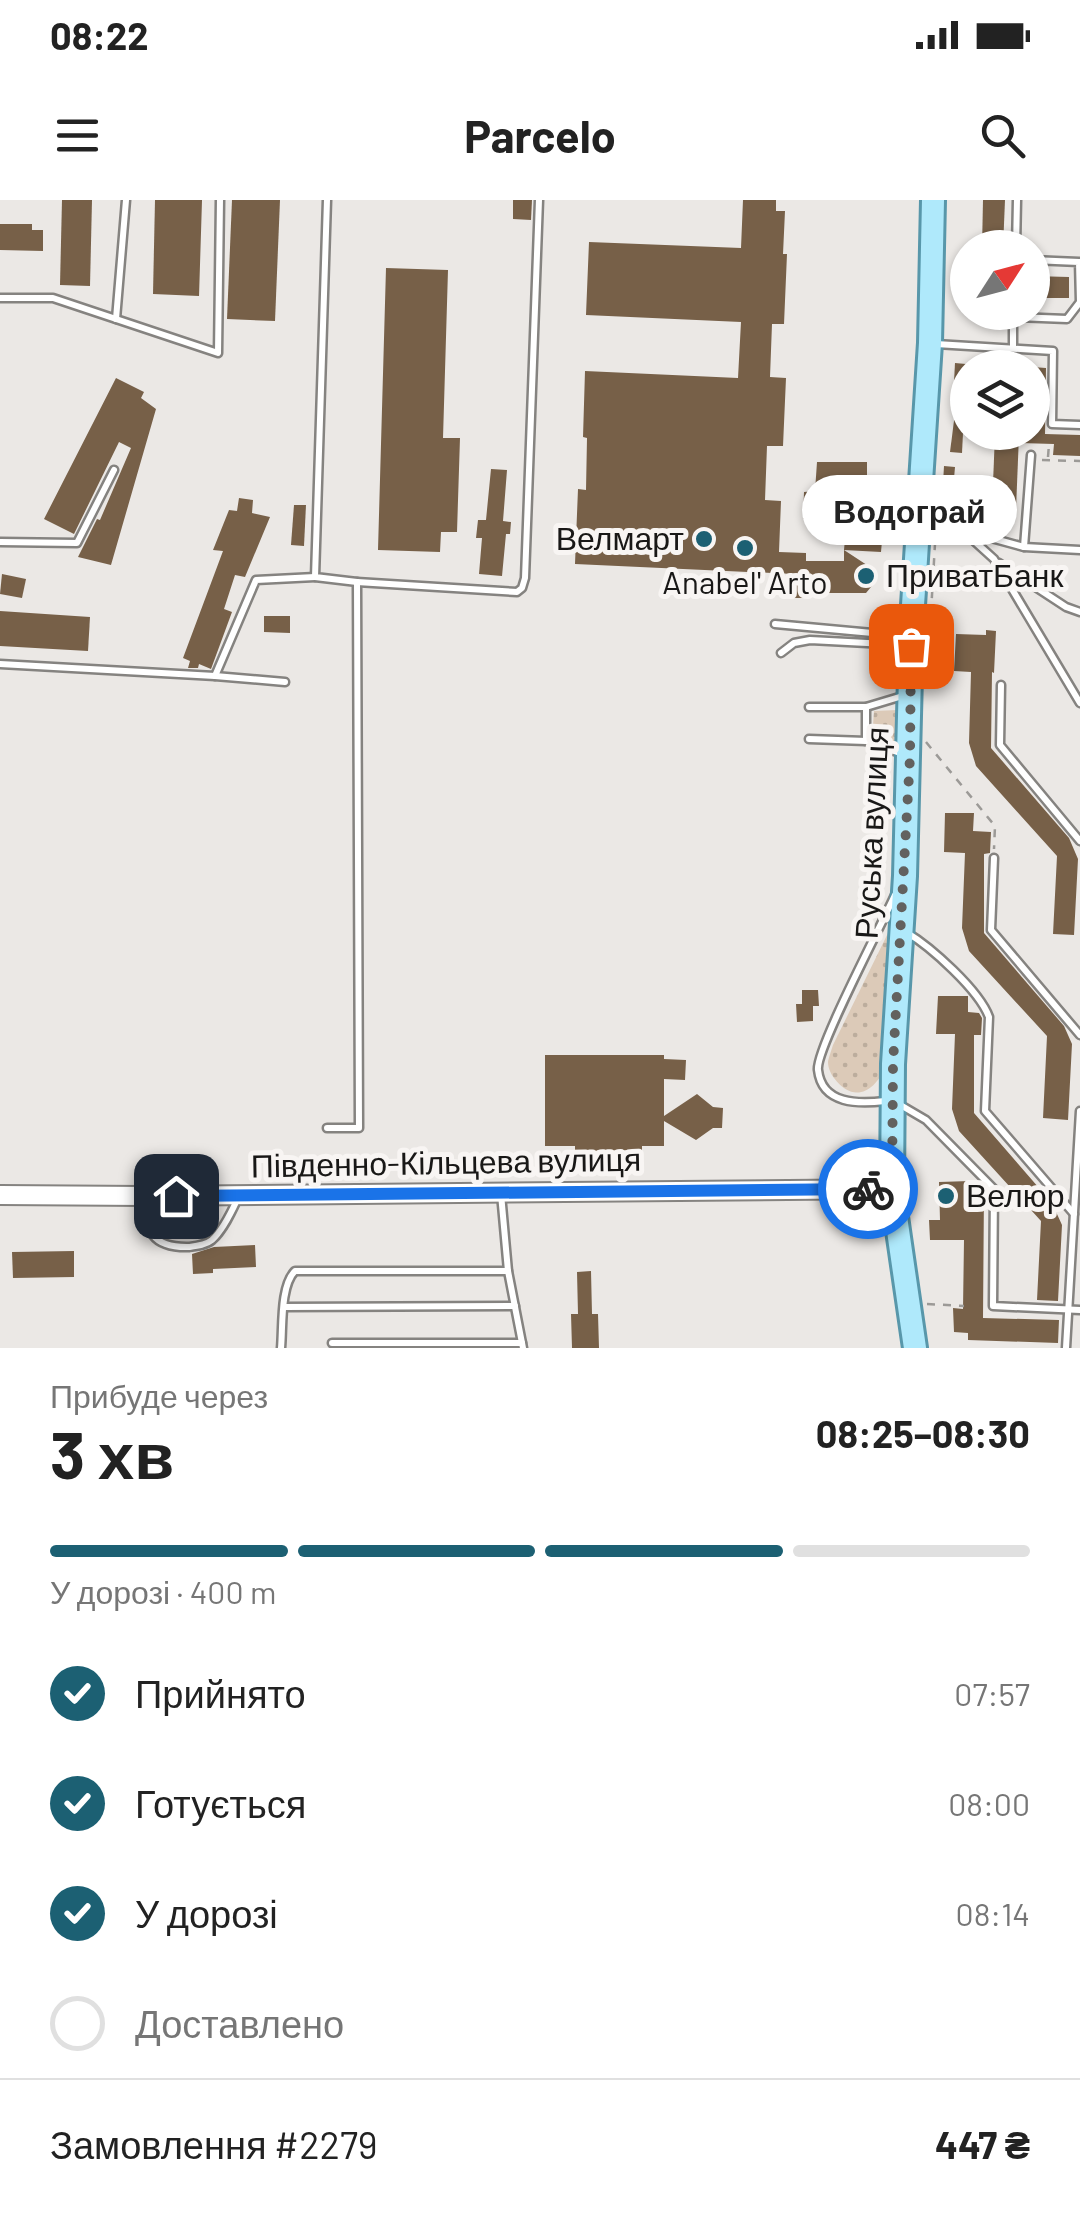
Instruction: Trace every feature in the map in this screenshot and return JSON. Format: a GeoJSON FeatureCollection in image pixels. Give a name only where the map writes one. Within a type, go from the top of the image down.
{"type":"FeatureCollection","features":[{"type":"Feature","properties":{"kind":"main road","name":"Руська вулиця"},"geometry":{"type":"LineString","coordinates":[[915,1348],[892,1189],[893,1100],[900,929],[916,747],[911,641],[930,344],[933,200]]}},
{"type":"Feature","properties":{"kind":"street","name":"Південно-Кільцева вулиця"},"geometry":{"type":"LineString","coordinates":[[0,1195],[892,1189]]}},
{"type":"Feature","properties":{"kind":"lane"},"geometry":{"type":"LineString","coordinates":[[116,319],[126,200]]}},
{"type":"Feature","properties":{"kind":"lane"},"geometry":{"type":"LineString","coordinates":[[0,298],[53,298],[218,353],[220,200]]}},
{"type":"Feature","properties":{"kind":"lane"},"geometry":{"type":"LineString","coordinates":[[315,578],[326,200]]}},
{"type":"Feature","properties":{"kind":"lane"},"geometry":{"type":"LineString","coordinates":[[215,676],[256,580],[315,578],[516,592],[522,588],[539,200]]}},
{"type":"Feature","properties":{"kind":"lane"},"geometry":{"type":"LineString","coordinates":[[1016,200],[1016,230]]}},
{"type":"Feature","properties":{"kind":"lane"},"geometry":{"type":"LineString","coordinates":[[1050,261],[1079,262],[1080,302],[1067,320],[1050,319]]}},
{"type":"Feature","properties":{"kind":"lane"},"geometry":{"type":"LineString","coordinates":[[1013,330],[1013,348]]}},
{"type":"Feature","properties":{"kind":"lane"},"geometry":{"type":"LineString","coordinates":[[930,344],[1053,351],[1052,424],[1080,425]]}},
{"type":"Feature","properties":{"kind":"lane"},"geometry":{"type":"LineString","coordinates":[[1024,547],[1031,457]]}},
{"type":"Feature","properties":{"kind":"lane"},"geometry":{"type":"LineString","coordinates":[[0,542],[77,543],[114,470]]}},
{"type":"Feature","properties":{"kind":"lane"},"geometry":{"type":"LineString","coordinates":[[918,524],[962,530],[1024,547],[1080,550]]}},
{"type":"Feature","properties":{"kind":"lane"},"geometry":{"type":"LineString","coordinates":[[962,530],[994,560],[1080,612]]}},
{"type":"Feature","properties":{"kind":"lane"},"geometry":{"type":"LineString","coordinates":[[994,560],[1080,704]]}},
{"type":"Feature","properties":{"kind":"lane"},"geometry":{"type":"LineString","coordinates":[[328,1128],[359,1128],[357,582]]}},
{"type":"Feature","properties":{"kind":"lane"},"geometry":{"type":"LineString","coordinates":[[775,624],[911,641]]}},
{"type":"Feature","properties":{"kind":"lane"},"geometry":{"type":"LineString","coordinates":[[780,653],[794,642],[810,640],[911,641]]}},
{"type":"Feature","properties":{"kind":"lane"},"geometry":{"type":"LineString","coordinates":[[0,664],[285,682]]}},
{"type":"Feature","properties":{"kind":"lane"},"geometry":{"type":"LineString","coordinates":[[1001,685],[1000,745],[1080,841]]}},
{"type":"Feature","properties":{"kind":"lane"},"geometry":{"type":"LineString","coordinates":[[809,707],[866,707],[911,693]]}},
{"type":"Feature","properties":{"kind":"lane"},"geometry":{"type":"LineString","coordinates":[[866,707],[866,741]]}},
{"type":"Feature","properties":{"kind":"lane"},"geometry":{"type":"LineString","coordinates":[[809,739],[916,747]]}},
{"type":"Feature","properties":{"kind":"lane"},"geometry":{"type":"LineString","coordinates":[[994,858],[991,930],[1080,1036]]}},
{"type":"Feature","properties":{"kind":"lane"},"geometry":{"type":"LineString","coordinates":[[904,876],[827,1039],[817,1067],[821,1082],[844,1102],[893,1100],[926,1120],[994,1189],[993,1306],[1080,1310]]}},
{"type":"Feature","properties":{"kind":"lane"},"geometry":{"type":"LineString","coordinates":[[900,929],[930,948],[984,1003],[989,1017],[985,1111],[1074,1214]]}},
{"type":"Feature","properties":{"kind":"lane"},"geometry":{"type":"LineString","coordinates":[[1066,1348],[1080,1111]]}},
{"type":"Feature","properties":{"kind":"lane"},"geometry":{"type":"LineString","coordinates":[[332,1343],[522,1346],[508,1271],[501,1193]]}},
{"type":"Feature","properties":{"kind":"lane"},"geometry":{"type":"LineString","coordinates":[[144,1196],[145,1222],[151,1234],[171,1247],[185,1247],[211,1241],[240,1195]]}},
{"type":"Feature","properties":{"kind":"lane"},"geometry":{"type":"LineString","coordinates":[[281,1348],[289,1276],[295,1270],[508,1271]]}},
{"type":"Feature","properties":{"kind":"lane"},"geometry":{"type":"LineString","coordinates":[[284,1307],[516,1306]]}},
{"type":"Feature","properties":{"kind":"path"},"geometry":{"type":"LineString","coordinates":[[1048,460],[1049,450]]}},
{"type":"Feature","properties":{"kind":"path"},"geometry":{"type":"LineString","coordinates":[[1031,457],[1080,461]]}},
{"type":"Feature","properties":{"kind":"path"},"geometry":{"type":"LineString","coordinates":[[916,747],[995,826],[994,858]]}},
{"type":"Feature","properties":{"kind":"path"},"geometry":{"type":"LineString","coordinates":[[927,1304],[964,1306]]}},
{"type":"Feature","properties":{"kind":"shaded area"},"geometry":{"type":"Polygon","coordinates":[[[898,710],[897,742],[872,740],[874,711],[898,710]]]}},
{"type":"Feature","properties":{"kind":"shaded area"},"geometry":{"type":"Polygon","coordinates":[[[889,931],[885,1066],[870,1088],[849,1091],[834,1078],[828,1061],[889,931]]]}},
{"type":"Feature","properties":{"kind":"building"},"geometry":{"type":"Polygon","coordinates":[[[62,200],[92,200],[90,286],[60,285],[62,200]]]}},
{"type":"Feature","properties":{"kind":"building"},"geometry":{"type":"Polygon","coordinates":[[[155,200],[202,200],[199,296],[153,294],[155,200]]]}},
{"type":"Feature","properties":{"kind":"building"},"geometry":{"type":"Polygon","coordinates":[[[232,200],[280,200],[275,321],[227,319],[232,200]]]}},
{"type":"Feature","properties":{"kind":"building"},"geometry":{"type":"Polygon","coordinates":[[[513,200],[532,200],[531,220],[513,219],[513,200]]]}},
{"type":"Feature","properties":{"kind":"building"},"geometry":{"type":"Polygon","coordinates":[[[743,200],[776,200],[776,211],[785,211],[784,324],[772,324],[770,377],[786,378],[783,446],[767,446],[765,500],[781,501],[779,552],[806,553],[806,561],[844,561],[844,550],[873,569],[876,581],[866,593],[804,593],[804,598],[793,598],[794,574],[575,564],[578,489],[586,490],[585,371],[738,378],[741,322],[586,315],[589,242],[741,248],[743,200]]]}},
{"type":"Feature","properties":{"kind":"building"},"geometry":{"type":"Polygon","coordinates":[[[983,200],[1005,200],[1004,230],[982,230],[983,200]]]}},
{"type":"Feature","properties":{"kind":"building"},"geometry":{"type":"Polygon","coordinates":[[[0,224],[32,224],[32,230],[43,230],[43,251],[0,250],[0,224]]]}},
{"type":"Feature","properties":{"kind":"building"},"geometry":{"type":"Polygon","coordinates":[[[386,268],[448,270],[443,438],[460,438],[457,532],[441,532],[440,552],[378,550],[386,268]]]}},
{"type":"Feature","properties":{"kind":"building"},"geometry":{"type":"Polygon","coordinates":[[[1050,276],[1069,277],[1069,298],[1050,298],[1050,276]]]}},
{"type":"Feature","properties":{"kind":"building"},"geometry":{"type":"Polygon","coordinates":[[[116,378],[144,392],[141,398],[156,409],[111,565],[78,557],[97,519],[100,520],[131,448],[119,442],[74,534],[44,519],[116,378]]]}},
{"type":"Feature","properties":{"kind":"building"},"geometry":{"type":"Polygon","coordinates":[[[1050,434],[1080,435],[1080,456],[1053,455],[1054,444],[1050,444],[1050,434]]]}},
{"type":"Feature","properties":{"kind":"building"},"geometry":{"type":"Polygon","coordinates":[[[994,450],[1018,450],[1016,509],[992,508],[994,450]]]}},
{"type":"Feature","properties":{"kind":"building"},"geometry":{"type":"Polygon","coordinates":[[[817,462],[867,462],[867,495],[855,495],[854,520],[803,519],[804,492],[815,491],[817,462]]]}},
{"type":"Feature","properties":{"kind":"building"},"geometry":{"type":"Polygon","coordinates":[[[944,466],[955,467],[955,519],[941,518],[944,466]]]}},
{"type":"Feature","properties":{"kind":"building"},"geometry":{"type":"Polygon","coordinates":[[[491,469],[507,470],[503,521],[511,522],[502,576],[479,574],[482,538],[476,538],[478,520],[486,520],[491,469]]]}},
{"type":"Feature","properties":{"kind":"building"},"geometry":{"type":"Polygon","coordinates":[[[239,498],[253,500],[252,513],[270,517],[245,577],[235,575],[224,609],[232,612],[211,669],[199,664],[198,668],[188,668],[190,661],[183,658],[223,551],[213,550],[229,510],[237,511],[239,498]]]}},
{"type":"Feature","properties":{"kind":"building"},"geometry":{"type":"Polygon","coordinates":[[[294,505],[306,505],[304,546],[291,545],[294,505]]]}},
{"type":"Feature","properties":{"kind":"building"},"geometry":{"type":"Polygon","coordinates":[[[845,539],[882,541],[881,552],[844,550],[845,539]]]}},
{"type":"Feature","properties":{"kind":"building"},"geometry":{"type":"Polygon","coordinates":[[[2,574],[26,579],[22,598],[0,594],[2,574]]]}},
{"type":"Feature","properties":{"kind":"building"},"geometry":{"type":"Polygon","coordinates":[[[0,611],[90,617],[88,651],[0,646],[0,611]]]}},
{"type":"Feature","properties":{"kind":"building"},"geometry":{"type":"Polygon","coordinates":[[[264,616],[290,616],[290,633],[264,632],[264,616]]]}},
{"type":"Feature","properties":{"kind":"building"},"geometry":{"type":"Polygon","coordinates":[[[986,630],[996,631],[991,748],[1069,838],[1078,859],[1074,935],[1053,934],[1057,856],[976,766],[969,743],[971,672],[954,671],[956,634],[986,635],[986,630]]]}},
{"type":"Feature","properties":{"kind":"building"},"geometry":{"type":"Polygon","coordinates":[[[945,813],[974,813],[973,831],[991,832],[990,853],[984,854],[984,933],[1064,1026],[1072,1044],[1068,1120],[1043,1118],[1047,1036],[969,951],[962,928],[965,853],[944,852],[945,813]]]}},
{"type":"Feature","properties":{"kind":"building"},"geometry":{"type":"Polygon","coordinates":[[[802,990],[818,990],[819,1006],[813,1006],[813,1021],[797,1022],[796,1004],[802,1004],[802,990]]]}},
{"type":"Feature","properties":{"kind":"building"},"geometry":{"type":"Polygon","coordinates":[[[938,996],[968,996],[968,1012],[979,1013],[982,1018],[981,1035],[974,1035],[974,1113],[1052,1203],[1062,1225],[1058,1301],[1037,1300],[1041,1221],[959,1131],[952,1109],[955,1034],[936,1034],[938,996]]]}},
{"type":"Feature","properties":{"kind":"building"},"geometry":{"type":"Polygon","coordinates":[[[545,1055],[664,1055],[664,1059],[686,1060],[685,1080],[664,1079],[664,1116],[697,1094],[713,1107],[723,1108],[722,1128],[713,1128],[696,1140],[664,1121],[664,1146],[642,1146],[642,1150],[575,1151],[575,1146],[545,1146],[545,1055]]]}},
{"type":"Feature","properties":{"kind":"building"},"geometry":{"type":"Polygon","coordinates":[[[970,1181],[970,1189],[984,1189],[983,1318],[1059,1320],[1058,1343],[968,1340],[968,1333],[954,1332],[953,1308],[963,1309],[964,1240],[930,1240],[929,1220],[940,1220],[939,1182],[970,1181]]]}},
{"type":"Feature","properties":{"kind":"building"},"geometry":{"type":"Polygon","coordinates":[[[255,1245],[256,1267],[193,1274],[192,1254],[214,1247],[255,1245]]]}},
{"type":"Feature","properties":{"kind":"building"},"geometry":{"type":"Polygon","coordinates":[[[74,1251],[74,1277],[13,1278],[12,1252],[74,1251]]]}},
{"type":"Feature","properties":{"kind":"building"},"geometry":{"type":"Polygon","coordinates":[[[591,1271],[592,1314],[598,1314],[599,1348],[572,1348],[571,1314],[578,1314],[577,1272],[591,1271]]]}},
{"type":"Feature","properties":{"kind":"way so far"},"geometry":{"type":"LineString","coordinates":[[868,1189],[892,1189],[893,1064],[910,757],[911,646]]}},
{"type":"Feature","properties":{"kind":"place","name":"Велмарт"},"geometry":{"type":"Point","coordinates":[704,539]}},
{"type":"Feature","properties":{"kind":"place","name":"Anabel' Arto"},"geometry":{"type":"Point","coordinates":[745,548]}},
{"type":"Feature","properties":{"kind":"place","name":"ПриватБанк"},"geometry":{"type":"Point","coordinates":[866,576]}},
{"type":"Feature","properties":{"kind":"place","name":"Водограй"},"geometry":{"type":"Point","coordinates":[911,646]}},
{"type":"Feature","properties":{"kind":"place","name":"Велюр"},"geometry":{"type":"Point","coordinates":[946,1196]}},
{"type":"Feature","properties":{"kind":"route"},"geometry":{"type":"LineString","coordinates":[[176,1196],[868,1189]]}}]}
